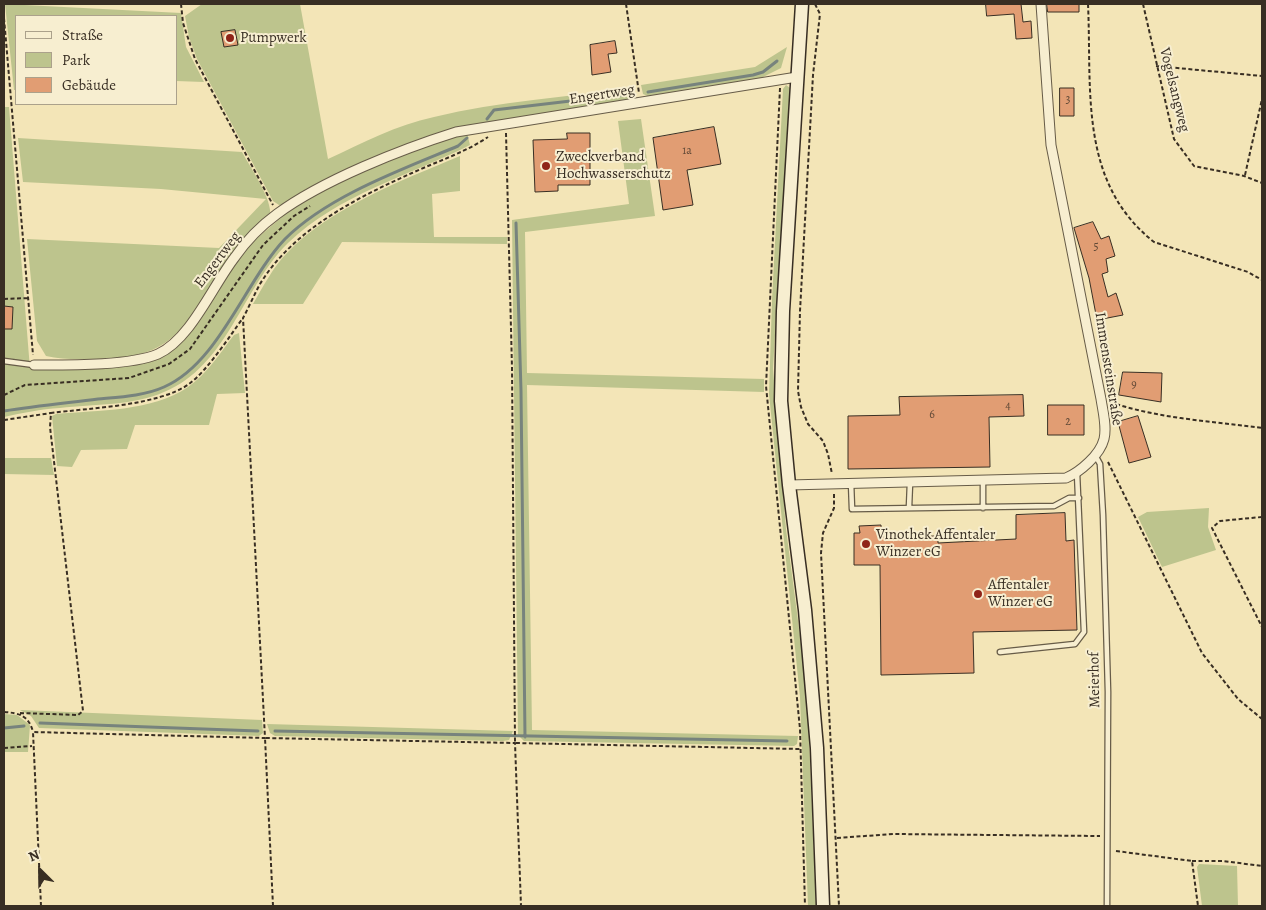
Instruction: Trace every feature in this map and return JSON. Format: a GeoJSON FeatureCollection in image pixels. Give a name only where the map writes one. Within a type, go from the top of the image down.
{"type":"FeatureCollection","features":[{"type":"Feature","properties":{"kind":"main road"},"geometry":{"type":"LineString","coordinates":[[802,4],[783,321],[781,401],[789,485],[805,610],[817,748],[823,906]]}},
{"type":"Feature","properties":{"kind":"street","name":"Immensteinstraße"},"geometry":{"type":"LineString","coordinates":[[1041,4],[1051,145],[1105,427],[1104,440],[1095,455],[1077,473]]}},
{"type":"Feature","properties":{"kind":"street","name":"Engertweg"},"geometry":{"type":"LineString","coordinates":[[34,365],[124,361],[159,354],[178,340],[235,256],[278,214],[323,187],[412,147],[456,132],[797,77]]}},
{"type":"Feature","properties":{"kind":"street"},"geometry":{"type":"LineString","coordinates":[[789,485],[834,482],[1066,478],[1077,473]]}},
{"type":"Feature","properties":{"kind":"lane"},"geometry":{"type":"LineString","coordinates":[[4,361],[34,365]]}},
{"type":"Feature","properties":{"kind":"lane","name":"Meierhof"},"geometry":{"type":"LineString","coordinates":[[1095,455],[1100,464],[1103,515],[1108,692],[1107,906]]}},
{"type":"Feature","properties":{"kind":"lane"},"geometry":{"type":"LineString","coordinates":[[1000,652],[1075,644],[1084,632],[1080,498],[1077,473]]}},
{"type":"Feature","properties":{"kind":"lane"},"geometry":{"type":"LineString","coordinates":[[982,479],[983,508]]}},
{"type":"Feature","properties":{"kind":"lane"},"geometry":{"type":"LineString","coordinates":[[909,507],[910,481]]}},
{"type":"Feature","properties":{"kind":"lane"},"geometry":{"type":"LineString","coordinates":[[851,482],[852,509],[1054,506],[1069,498],[1080,498]]}},
{"type":"Feature","properties":{"kind":"path"},"geometry":{"type":"LineString","coordinates":[[181,4],[183,23],[195,59],[278,214]]}},
{"type":"Feature","properties":{"kind":"path"},"geometry":{"type":"LineString","coordinates":[[626,4],[640,103]]}},
{"type":"Feature","properties":{"kind":"path"},"geometry":{"type":"LineString","coordinates":[[815,4],[820,14],[813,75],[800,311],[798,391],[808,424],[823,441],[834,482],[834,508],[823,533],[821,553],[839,906]]}},
{"type":"Feature","properties":{"kind":"path"},"geometry":{"type":"LineString","coordinates":[[1088,4],[1090,100],[1096,149],[1105,177],[1119,202],[1144,235],[1154,242],[1248,272],[1262,280]]}},
{"type":"Feature","properties":{"kind":"path","name":"Vogelsangweg"},"geometry":{"type":"LineString","coordinates":[[1143,4],[1174,139],[1194,166],[1244,176],[1262,183]]}},
{"type":"Feature","properties":{"kind":"path"},"geometry":{"type":"LineString","coordinates":[[4,18],[34,365]]}},
{"type":"Feature","properties":{"kind":"path"},"geometry":{"type":"LineString","coordinates":[[4,59],[8,60]]}},
{"type":"Feature","properties":{"kind":"path"},"geometry":{"type":"LineString","coordinates":[[1156,66],[1262,76]]}},
{"type":"Feature","properties":{"kind":"path"},"geometry":{"type":"LineString","coordinates":[[779,79],[780,96],[766,386],[794,662],[800,749],[805,906]]}},
{"type":"Feature","properties":{"kind":"path"},"geometry":{"type":"LineString","coordinates":[[1244,176],[1262,99]]}},
{"type":"Feature","properties":{"kind":"path"},"geometry":{"type":"LineString","coordinates":[[506,124],[512,368],[515,743],[521,906]]}},
{"type":"Feature","properties":{"kind":"path"},"geometry":{"type":"LineString","coordinates":[[4,420],[150,401],[189,384],[214,357],[243,318],[261,283],[285,253],[312,228],[353,202],[412,173],[451,158],[491,134]]}},
{"type":"Feature","properties":{"kind":"path"},"geometry":{"type":"LineString","coordinates":[[4,395],[25,385],[129,378],[169,364],[190,349],[274,233],[294,216],[317,201]]}},
{"type":"Feature","properties":{"kind":"path"},"geometry":{"type":"LineString","coordinates":[[4,299],[29,298]]}},
{"type":"Feature","properties":{"kind":"path"},"geometry":{"type":"LineString","coordinates":[[243,318],[273,906]]}},
{"type":"Feature","properties":{"kind":"path"},"geometry":{"type":"LineString","coordinates":[[1101,399],[1147,412],[1262,428]]}},
{"type":"Feature","properties":{"kind":"path"},"geometry":{"type":"LineString","coordinates":[[4,712],[78,715],[83,712],[50,427],[51,413]]}},
{"type":"Feature","properties":{"kind":"path"},"geometry":{"type":"LineString","coordinates":[[1095,455],[1107,462],[1202,653],[1238,699],[1262,719]]}},
{"type":"Feature","properties":{"kind":"path"},"geometry":{"type":"LineString","coordinates":[[1262,517],[1220,521],[1212,528],[1262,627]]}},
{"type":"Feature","properties":{"kind":"path"},"geometry":{"type":"LineString","coordinates":[[20,713],[30,722],[33,732],[32,746],[41,906]]}},
{"type":"Feature","properties":{"kind":"path"},"geometry":{"type":"LineString","coordinates":[[33,732],[800,749]]}},
{"type":"Feature","properties":{"kind":"path"},"geometry":{"type":"LineString","coordinates":[[4,748],[32,746]]}},
{"type":"Feature","properties":{"kind":"path"},"geometry":{"type":"LineString","coordinates":[[837,838],[893,834],[1108,836]]}},
{"type":"Feature","properties":{"kind":"path"},"geometry":{"type":"LineString","coordinates":[[1108,850],[1192,862],[1223,861],[1262,866]]}},
{"type":"Feature","properties":{"kind":"path"},"geometry":{"type":"LineString","coordinates":[[1192,862],[1198,906]]}},
{"type":"Feature","properties":{"kind":"green space"},"geometry":{"type":"Polygon","coordinates":[[[5,4],[181,13],[186,47],[204,82],[178,81],[178,15],[15,15],[14,90],[5,4]]]}},
{"type":"Feature","properties":{"kind":"green space"},"geometry":{"type":"Polygon","coordinates":[[[202,4],[300,4],[328,159],[380,135],[420,120],[508,103],[634,88],[634,96],[630,100],[473,125],[440,133],[413,143],[284,205],[279,205],[273,201],[197,59],[189,37],[185,16],[202,4]]]}},
{"type":"Feature","properties":{"kind":"green space"},"geometry":{"type":"Polygon","coordinates":[[[787,47],[781,68],[761,78],[650,97],[643,94],[641,85],[755,67],[787,47]]]}},
{"type":"Feature","properties":{"kind":"green space"},"geometry":{"type":"Polygon","coordinates":[[[786,85],[790,88],[773,368],[786,529],[807,689],[816,906],[808,906],[800,697],[769,394],[783,89],[786,85]]]}},
{"type":"Feature","properties":{"kind":"green space"},"geometry":{"type":"Polygon","coordinates":[[[4,107],[9,107],[30,369],[80,367],[162,355],[206,306],[248,246],[290,210],[320,192],[381,163],[432,143],[467,133],[470,145],[375,187],[329,211],[308,226],[288,243],[272,261],[219,345],[204,364],[186,380],[164,392],[139,400],[46,409],[4,417],[4,107]]]}},
{"type":"Feature","properties":{"kind":"green space"},"geometry":{"type":"Polygon","coordinates":[[[641,119],[655,216],[525,232],[527,373],[764,379],[764,392],[527,385],[532,730],[798,736],[797,744],[794,746],[524,741],[518,735],[512,220],[629,204],[618,121],[641,119]]]}},
{"type":"Feature","properties":{"kind":"green space"},"geometry":{"type":"Polygon","coordinates":[[[18,138],[242,152],[265,193],[270,216],[233,251],[191,316],[179,331],[164,343],[147,352],[124,357],[71,359],[46,356],[37,341],[27,239],[219,248],[266,199],[161,189],[23,182],[18,138]]]}},
{"type":"Feature","properties":{"kind":"green space"},"geometry":{"type":"Polygon","coordinates":[[[460,156],[460,191],[432,194],[434,237],[507,237],[507,244],[342,242],[303,304],[253,304],[277,264],[305,237],[325,222],[369,196],[460,156]]]}},
{"type":"Feature","properties":{"kind":"green space"},"geometry":{"type":"Polygon","coordinates":[[[239,333],[245,393],[217,394],[209,425],[135,425],[127,449],[81,450],[72,467],[57,466],[52,416],[56,414],[124,408],[158,401],[173,395],[195,382],[213,363],[234,335],[239,333]]]}},
{"type":"Feature","properties":{"kind":"green space"},"geometry":{"type":"Polygon","coordinates":[[[4,458],[51,458],[54,475],[4,474],[4,458]]]}},
{"type":"Feature","properties":{"kind":"green space"},"geometry":{"type":"Polygon","coordinates":[[[1209,508],[1208,527],[1216,550],[1162,567],[1138,517],[1147,512],[1209,508]]]}},
{"type":"Feature","properties":{"kind":"green space"},"geometry":{"type":"Polygon","coordinates":[[[20,710],[262,720],[263,733],[259,736],[39,728],[31,716],[20,710]]]}},
{"type":"Feature","properties":{"kind":"green space"},"geometry":{"type":"Polygon","coordinates":[[[4,714],[17,715],[30,725],[28,752],[4,752],[4,714]]]}},
{"type":"Feature","properties":{"kind":"green space"},"geometry":{"type":"Polygon","coordinates":[[[267,724],[513,731],[509,740],[503,741],[275,736],[270,733],[267,724]]]}},
{"type":"Feature","properties":{"kind":"green space"},"geometry":{"type":"Polygon","coordinates":[[[1199,864],[1237,866],[1238,906],[1202,906],[1197,867],[1199,864]]]}},
{"type":"Feature","properties":{"kind":"building"},"geometry":{"type":"Polygon","coordinates":[[[986,4],[1021,4],[1023,22],[1031,21],[1032,38],[1016,39],[1014,14],[987,16],[986,4]]]}},
{"type":"Feature","properties":{"kind":"building"},"geometry":{"type":"Polygon","coordinates":[[[1047,4],[1079,4],[1079,12],[1048,12],[1047,4]]]}},
{"type":"Feature","properties":{"kind":"building","name":"Pumpwerk"},"geometry":{"type":"Polygon","coordinates":[[[235,30],[238,45],[224,47],[221,32],[235,30]]]}},
{"type":"Feature","properties":{"kind":"building"},"geometry":{"type":"Polygon","coordinates":[[[615,41],[617,53],[608,54],[611,72],[592,75],[590,45],[615,41]]]}},
{"type":"Feature","properties":{"kind":"building"},"geometry":{"type":"Polygon","coordinates":[[[1060,88],[1074,88],[1074,116],[1060,116],[1060,88]]]}},
{"type":"Feature","properties":{"kind":"building"},"geometry":{"type":"Polygon","coordinates":[[[714,127],[721,164],[687,170],[693,205],[663,210],[653,138],[714,127]]]}},
{"type":"Feature","properties":{"kind":"building"},"geometry":{"type":"Polygon","coordinates":[[[567,133],[590,133],[590,185],[558,185],[558,191],[535,192],[533,140],[567,139],[567,133]]]}},
{"type":"Feature","properties":{"kind":"building"},"geometry":{"type":"Polygon","coordinates":[[[1093,222],[1101,239],[1109,236],[1115,256],[1106,259],[1108,272],[1102,274],[1108,297],[1116,293],[1123,315],[1097,320],[1089,278],[1074,228],[1093,222]]]}},
{"type":"Feature","properties":{"kind":"building"},"geometry":{"type":"Polygon","coordinates":[[[4,306],[13,307],[12,329],[4,329],[4,306]]]}},
{"type":"Feature","properties":{"kind":"building"},"geometry":{"type":"Polygon","coordinates":[[[1123,372],[1162,373],[1161,402],[1119,395],[1123,372]]]}},
{"type":"Feature","properties":{"kind":"building"},"geometry":{"type":"Polygon","coordinates":[[[1023,395],[1024,416],[989,417],[990,467],[848,469],[848,416],[900,415],[899,397],[1023,395]]]}},
{"type":"Feature","properties":{"kind":"building"},"geometry":{"type":"Polygon","coordinates":[[[1048,405],[1084,405],[1084,435],[1048,435],[1048,405]]]}},
{"type":"Feature","properties":{"kind":"building"},"geometry":{"type":"Polygon","coordinates":[[[1138,416],[1151,457],[1129,463],[1118,422],[1138,416]]]}},
{"type":"Feature","properties":{"kind":"building","name":"Affentaler Winzer eG"},"geometry":{"type":"Polygon","coordinates":[[[1065,513],[1066,541],[1074,540],[1077,630],[973,632],[974,673],[881,675],[880,565],[854,565],[854,533],[860,533],[859,526],[881,525],[881,537],[938,536],[938,543],[1016,539],[1016,515],[1065,513]]]}},
{"type":"Feature","properties":{"kind":"waterway"},"geometry":{"type":"LineString","coordinates":[[648,92],[753,75],[763,72],[777,61]]}},
{"type":"Feature","properties":{"kind":"waterway"},"geometry":{"type":"LineString","coordinates":[[487,119],[494,110],[630,94]]}},
{"type":"Feature","properties":{"kind":"waterway"},"geometry":{"type":"LineString","coordinates":[[4,411],[132,396],[164,387],[183,375],[200,360],[216,341],[271,256],[285,239],[303,224],[344,197],[390,174],[458,146],[467,138]]}},
{"type":"Feature","properties":{"kind":"waterway"},"geometry":{"type":"LineString","coordinates":[[516,223],[521,391],[525,737]]}},
{"type":"Feature","properties":{"kind":"waterway"},"geometry":{"type":"LineString","coordinates":[[40,723],[258,731]]}},
{"type":"Feature","properties":{"kind":"waterway"},"geometry":{"type":"LineString","coordinates":[[4,728],[24,726]]}},
{"type":"Feature","properties":{"kind":"waterway"},"geometry":{"type":"LineString","coordinates":[[275,731],[787,741]]}},
{"type":"Feature","properties":{"kind":"place","name":"Pumpwerk"},"geometry":{"type":"Point","coordinates":[230,38]}},
{"type":"Feature","properties":{"kind":"place","name":"Zweckverband Hochwasserschutz"},"geometry":{"type":"Point","coordinates":[546,166]}},
{"type":"Feature","properties":{"kind":"place","name":"Vinothek Affentaler Winzer eG"},"geometry":{"type":"Point","coordinates":[866,544]}},
{"type":"Feature","properties":{"kind":"place","name":"Affentaler Winzer eG"},"geometry":{"type":"Point","coordinates":[978,594]}}]}
